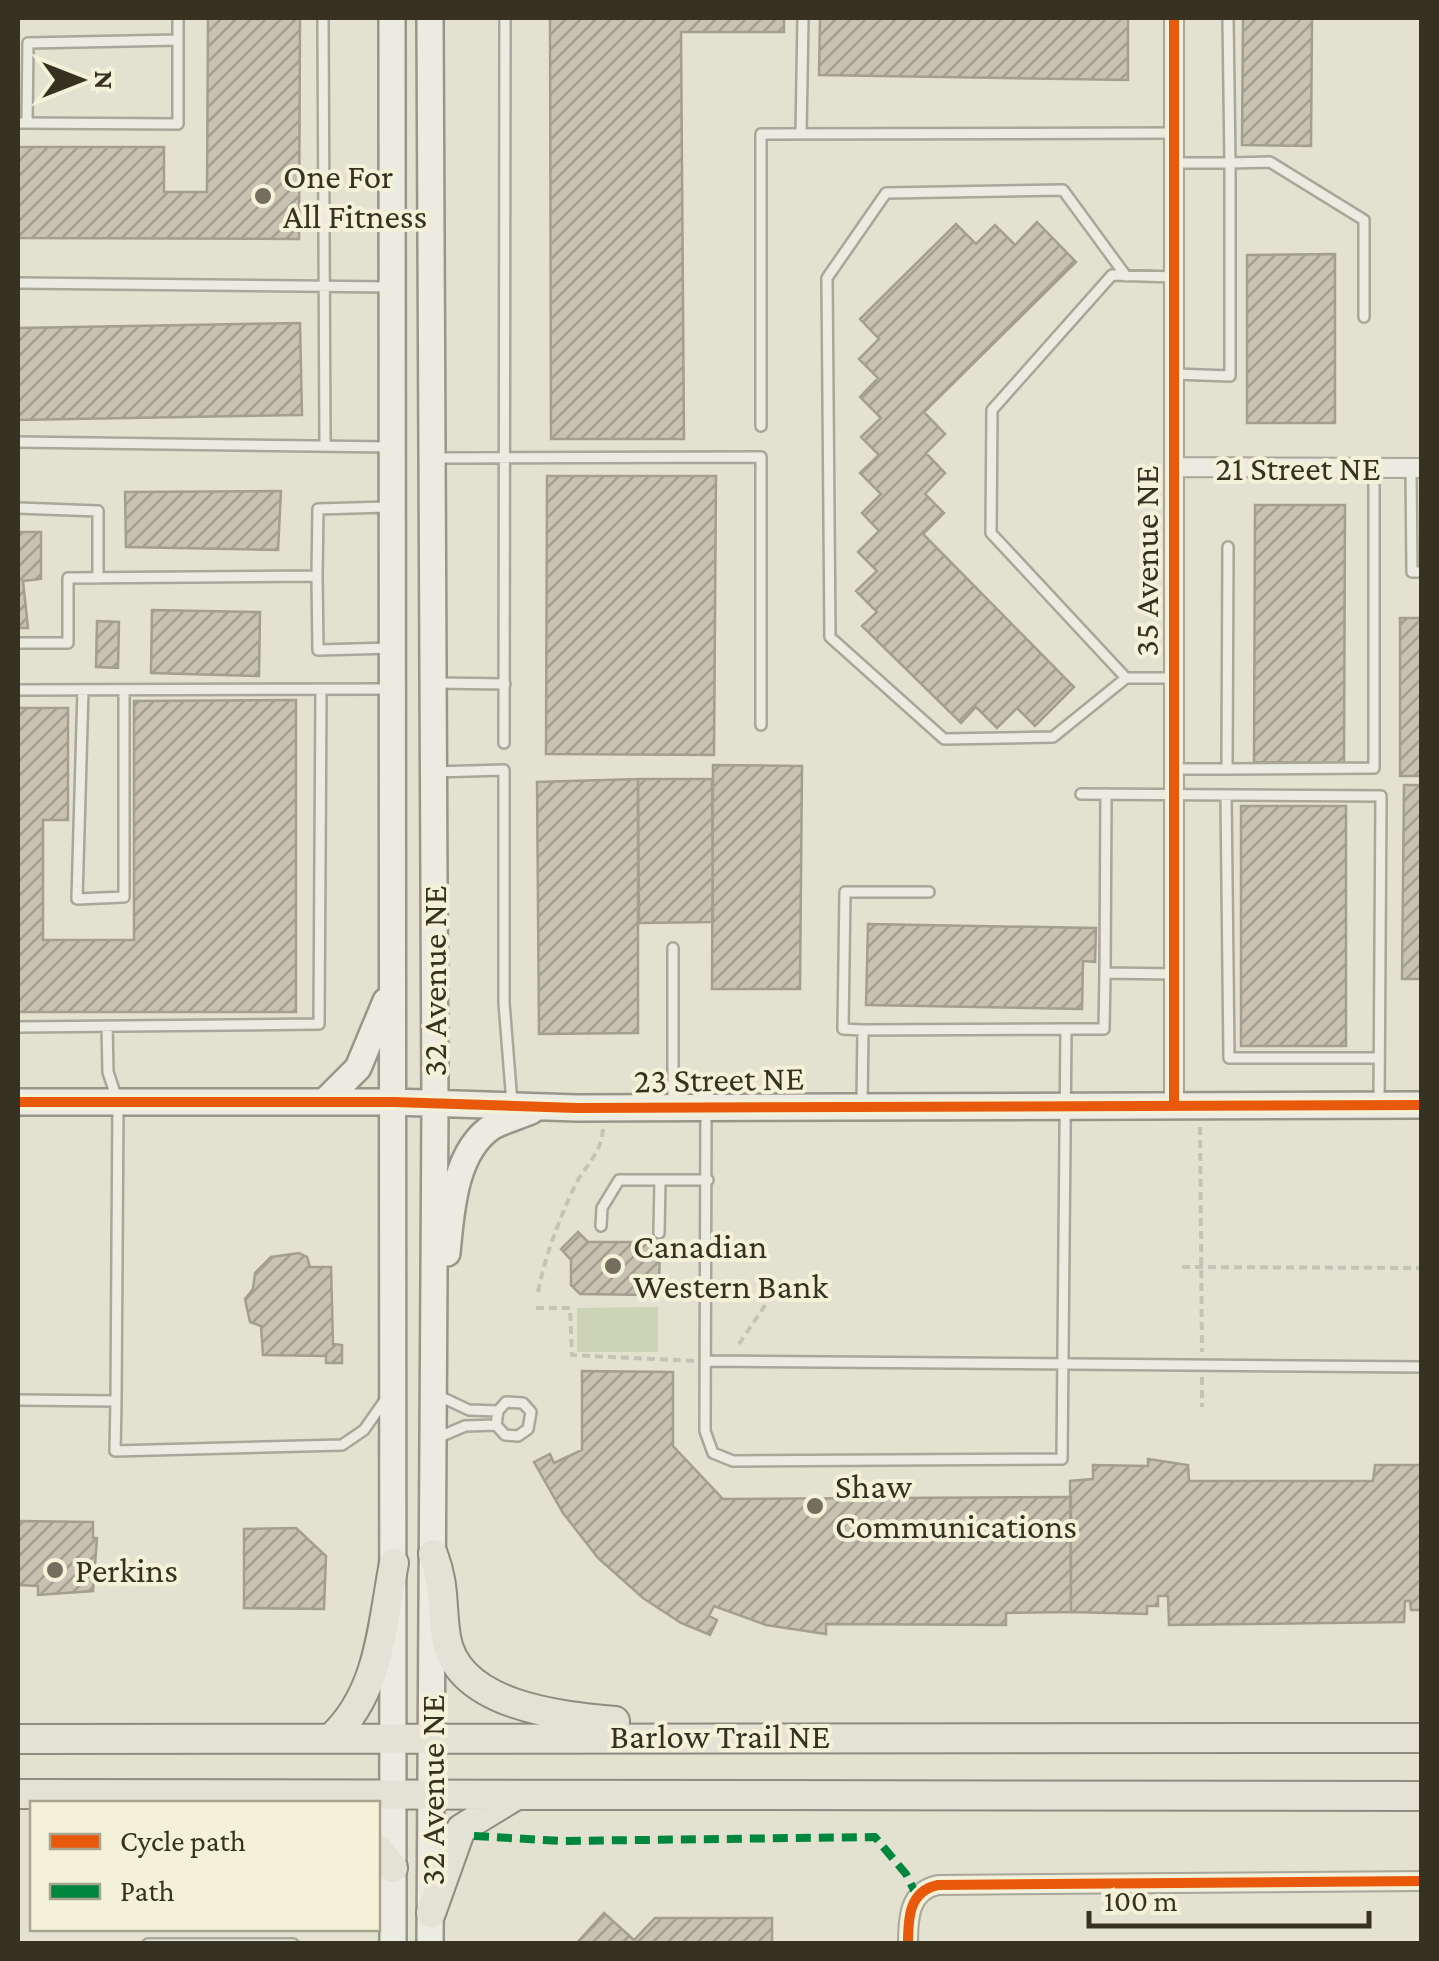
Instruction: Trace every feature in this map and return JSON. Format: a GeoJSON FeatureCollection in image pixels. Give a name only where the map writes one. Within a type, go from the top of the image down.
{"type":"FeatureCollection","features":[{"type":"Feature","properties":{"kind":"main road","name":"32 Avenue NE"},"geometry":{"type":"LineString","coordinates":[[392,18],[394,1794],[385,1859],[392,1944]]}},
{"type":"Feature","properties":{"kind":"main road","name":"32 Avenue NE"},"geometry":{"type":"LineString","coordinates":[[430,18],[434,1104],[430,1944]]}},
{"type":"Feature","properties":{"kind":"main road"},"geometry":{"type":"LineString","coordinates":[[324,1102],[358,1068],[368,1051],[394,977]]}},
{"type":"Feature","properties":{"kind":"main road","name":"23 Street NE"},"geometry":{"type":"LineString","coordinates":[[18,1102],[673,1107],[1422,1105]]}},
{"type":"Feature","properties":{"kind":"main road"},"geometry":{"type":"LineString","coordinates":[[430,1346],[452,1207],[464,1164],[492,1127],[543,1106]]}},
{"type":"Feature","properties":{"kind":"main road"},"geometry":{"type":"LineString","coordinates":[[433,1554],[444,1583],[450,1650],[465,1674],[486,1689],[509,1700],[574,1717],[765,1736]]}},
{"type":"Feature","properties":{"kind":"main road"},"geometry":{"type":"LineString","coordinates":[[332,1738],[352,1720],[372,1678],[394,1564]]}},
{"type":"Feature","properties":{"kind":"main road","name":"Barlow Trail NE"},"geometry":{"type":"LineString","coordinates":[[18,1739],[1422,1738]]}},
{"type":"Feature","properties":{"kind":"main road","name":"Barlow Trail NE"},"geometry":{"type":"LineString","coordinates":[[18,1794],[271,1799],[394,1794],[1422,1796]]}},
{"type":"Feature","properties":{"kind":"main road"},"geometry":{"type":"LineString","coordinates":[[431,1913],[461,1829],[516,1794]]}},
{"type":"Feature","properties":{"kind":"street","name":"35 Avenue NE"},"geometry":{"type":"LineString","coordinates":[[1174,18],[1174,1104]]}},
{"type":"Feature","properties":{"kind":"street","name":"21 Street NE"},"geometry":{"type":"LineString","coordinates":[[1174,467],[1416,468]]}},
{"type":"Feature","properties":{"kind":"street"},"geometry":{"type":"LineString","coordinates":[[908,1944],[910,1910],[917,1896],[938,1885],[1422,1881]]}},
{"type":"Feature","properties":{"kind":"lane"},"geometry":{"type":"LineString","coordinates":[[178,18],[178,40],[178,124],[22,123],[28,43],[178,40]]}},
{"type":"Feature","properties":{"kind":"lane"},"geometry":{"type":"LineString","coordinates":[[323,18],[325,446]]}},
{"type":"Feature","properties":{"kind":"lane"},"geometry":{"type":"LineString","coordinates":[[504,743],[505,18]]}},
{"type":"Feature","properties":{"kind":"lane"},"geometry":{"type":"LineString","coordinates":[[801,134],[803,18]]}},
{"type":"Feature","properties":{"kind":"lane"},"geometry":{"type":"LineString","coordinates":[[1174,374],[1230,376],[1228,18]]}},
{"type":"Feature","properties":{"kind":"lane"},"geometry":{"type":"LineString","coordinates":[[761,426],[760,134],[1174,134]]}},
{"type":"Feature","properties":{"kind":"lane"},"geometry":{"type":"LineString","coordinates":[[1174,164],[1270,162],[1364,220],[1364,317]]}},
{"type":"Feature","properties":{"kind":"lane"},"geometry":{"type":"LineString","coordinates":[[1126,276],[1063,190],[886,193],[827,278],[830,637],[944,740],[1053,737],[1126,678],[1174,678]]}},
{"type":"Feature","properties":{"kind":"lane"},"geometry":{"type":"LineString","coordinates":[[1126,678],[991,533],[992,410],[1112,275],[1174,277]]}},
{"type":"Feature","properties":{"kind":"lane"},"geometry":{"type":"LineString","coordinates":[[18,282],[393,287]]}},
{"type":"Feature","properties":{"kind":"lane"},"geometry":{"type":"LineString","coordinates":[[18,442],[393,447]]}},
{"type":"Feature","properties":{"kind":"lane"},"geometry":{"type":"LineString","coordinates":[[432,458],[761,457],[761,725]]}},
{"type":"Feature","properties":{"kind":"lane"},"geometry":{"type":"LineString","coordinates":[[1174,769],[1374,768],[1374,468]]}},
{"type":"Feature","properties":{"kind":"lane"},"geometry":{"type":"LineString","coordinates":[[1416,468],[1412,572],[1422,572]]}},
{"type":"Feature","properties":{"kind":"lane"},"geometry":{"type":"LineString","coordinates":[[392,648],[318,650],[317,576],[318,508],[393,506]]}},
{"type":"Feature","properties":{"kind":"lane"},"geometry":{"type":"LineString","coordinates":[[18,508],[98,511],[98,578]]}},
{"type":"Feature","properties":{"kind":"lane"},"geometry":{"type":"LineString","coordinates":[[1227,769],[1228,547]]}},
{"type":"Feature","properties":{"kind":"lane"},"geometry":{"type":"LineString","coordinates":[[18,643],[68,644],[68,578],[317,576]]}},
{"type":"Feature","properties":{"kind":"lane"},"geometry":{"type":"LineString","coordinates":[[433,683],[505,684]]}},
{"type":"Feature","properties":{"kind":"lane"},"geometry":{"type":"LineString","coordinates":[[18,690],[392,689]]}},
{"type":"Feature","properties":{"kind":"lane"},"geometry":{"type":"LineString","coordinates":[[83,690],[78,899],[124,896],[124,690]]}},
{"type":"Feature","properties":{"kind":"lane"},"geometry":{"type":"LineString","coordinates":[[18,1027],[319,1024],[321,692]]}},
{"type":"Feature","properties":{"kind":"lane"},"geometry":{"type":"LineString","coordinates":[[433,772],[504,770],[504,1003],[512,1106]]}},
{"type":"Feature","properties":{"kind":"lane"},"geometry":{"type":"LineString","coordinates":[[1081,794],[1381,796],[1379,1104]]}},
{"type":"Feature","properties":{"kind":"lane"},"geometry":{"type":"LineString","coordinates":[[929,892],[845,892],[843,1029],[1104,1029],[1106,794]]}},
{"type":"Feature","properties":{"kind":"lane"},"geometry":{"type":"LineString","coordinates":[[1226,795],[1229,1058],[1379,1058]]}},
{"type":"Feature","properties":{"kind":"lane"},"geometry":{"type":"LineString","coordinates":[[673,948],[673,1107]]}},
{"type":"Feature","properties":{"kind":"lane"},"geometry":{"type":"LineString","coordinates":[[1105,973],[1174,974]]}},
{"type":"Feature","properties":{"kind":"lane"},"geometry":{"type":"LineString","coordinates":[[107,1026],[108,1072],[118,1102],[115,1450],[342,1445],[364,1430],[393,1390]]}},
{"type":"Feature","properties":{"kind":"lane"},"geometry":{"type":"LineString","coordinates":[[706,1106],[706,1361],[708,1443],[713,1453],[733,1461],[1062,1459],[1066,1029]]}},
{"type":"Feature","properties":{"kind":"lane"},"geometry":{"type":"LineString","coordinates":[[862,1105],[864,1030]]}},
{"type":"Feature","properties":{"kind":"lane"},"geometry":{"type":"LineString","coordinates":[[601,1226],[602,1208],[619,1180],[708,1180]]}},
{"type":"Feature","properties":{"kind":"lane"},"geometry":{"type":"LineString","coordinates":[[659,1233],[660,1180]]}},
{"type":"Feature","properties":{"kind":"lane"},"geometry":{"type":"LineString","coordinates":[[706,1361],[1422,1366]]}},
{"type":"Feature","properties":{"kind":"lane"},"geometry":{"type":"LineString","coordinates":[[430,1391],[458,1407],[498,1411]]}},
{"type":"Feature","properties":{"kind":"lane"},"geometry":{"type":"LineString","coordinates":[[18,1400],[116,1401]]}},
{"type":"Feature","properties":{"kind":"lane"},"geometry":{"type":"LineString","coordinates":[[519,1401],[532,1418],[528,1430],[518,1436],[505,1435],[496,1425],[498,1411],[506,1402],[519,1401]]}},
{"type":"Feature","properties":{"kind":"lane"},"geometry":{"type":"LineString","coordinates":[[430,1442],[452,1429],[496,1425]]}},
{"type":"Feature","properties":{"kind":"lane"},"geometry":{"type":"LineString","coordinates":[[148,1944],[293,1944]]}},
{"type":"Feature","properties":{"kind":"path"},"geometry":{"type":"LineString","coordinates":[[1200,1122],[1202,1407]]}},
{"type":"Feature","properties":{"kind":"path"},"geometry":{"type":"LineString","coordinates":[[538,1292],[559,1220],[573,1188],[601,1150],[602,1129]]}},
{"type":"Feature","properties":{"kind":"path"},"geometry":{"type":"LineString","coordinates":[[1182,1267],[1422,1268]]}},
{"type":"Feature","properties":{"kind":"path"},"geometry":{"type":"LineString","coordinates":[[740,1344],[766,1304]]}},
{"type":"Feature","properties":{"kind":"path"},"geometry":{"type":"LineString","coordinates":[[536,1308],[570,1308],[572,1355],[706,1361]]}},
{"type":"Feature","properties":{"kind":"green space"},"geometry":{"type":"Polygon","coordinates":[[[658,1307],[658,1352],[577,1352],[577,1308],[658,1307]]]}},
{"type":"Feature","properties":{"kind":"building"},"geometry":{"type":"Polygon","coordinates":[[[208,18],[300,18],[299,239],[18,238],[18,147],[164,147],[164,192],[207,192],[208,18]]]}},
{"type":"Feature","properties":{"kind":"building"},"geometry":{"type":"Polygon","coordinates":[[[550,18],[784,18],[784,32],[681,32],[684,439],[551,439],[550,18]]]}},
{"type":"Feature","properties":{"kind":"building"},"geometry":{"type":"Polygon","coordinates":[[[820,18],[1128,18],[1128,80],[819,75],[820,18]]]}},
{"type":"Feature","properties":{"kind":"building"},"geometry":{"type":"Polygon","coordinates":[[[1243,18],[1312,18],[1311,146],[1242,145],[1243,18]]]}},
{"type":"Feature","properties":{"kind":"building"},"geometry":{"type":"Polygon","coordinates":[[[1037,222],[1076,262],[924,412],[945,434],[926,453],[945,473],[925,494],[944,513],[923,534],[1074,687],[1035,726],[1017,708],[997,728],[976,707],[961,723],[862,626],[877,612],[856,591],[877,571],[858,552],[879,531],[862,513],[881,494],[860,473],[879,455],[861,437],[881,418],[860,397],[878,378],[859,359],[879,339],[860,319],[956,224],[976,244],[995,225],[1015,245],[1037,222]]]}},
{"type":"Feature","properties":{"kind":"building"},"geometry":{"type":"Polygon","coordinates":[[[1335,254],[1335,423],[1247,423],[1247,255],[1335,254]]]}},
{"type":"Feature","properties":{"kind":"building"},"geometry":{"type":"Polygon","coordinates":[[[300,323],[302,415],[18,420],[18,328],[300,323]]]}},
{"type":"Feature","properties":{"kind":"building"},"geometry":{"type":"Polygon","coordinates":[[[547,476],[716,476],[714,755],[546,754],[547,476]]]}},
{"type":"Feature","properties":{"kind":"building"},"geometry":{"type":"Polygon","coordinates":[[[281,491],[278,550],[126,547],[125,492],[281,491]]]}},
{"type":"Feature","properties":{"kind":"building"},"geometry":{"type":"Polygon","coordinates":[[[1255,505],[1345,505],[1344,763],[1254,762],[1255,505]]]}},
{"type":"Feature","properties":{"kind":"building"},"geometry":{"type":"Polygon","coordinates":[[[18,532],[41,532],[41,579],[23,581],[28,628],[18,628],[18,532]]]}},
{"type":"Feature","properties":{"kind":"building"},"geometry":{"type":"Polygon","coordinates":[[[152,610],[260,612],[259,676],[151,673],[152,610]]]}},
{"type":"Feature","properties":{"kind":"building"},"geometry":{"type":"Polygon","coordinates":[[[1400,618],[1422,618],[1422,776],[1400,776],[1400,618]]]}},
{"type":"Feature","properties":{"kind":"building"},"geometry":{"type":"Polygon","coordinates":[[[97,621],[119,622],[118,668],[96,667],[97,621]]]}},
{"type":"Feature","properties":{"kind":"building"},"geometry":{"type":"Polygon","coordinates":[[[296,700],[296,1012],[18,1012],[18,708],[68,708],[68,820],[43,820],[43,940],[134,940],[134,701],[296,700]]]}},
{"type":"Feature","properties":{"kind":"building"},"geometry":{"type":"Polygon","coordinates":[[[713,765],[802,766],[800,989],[712,989],[713,765]]]}},
{"type":"Feature","properties":{"kind":"building"},"geometry":{"type":"Polygon","coordinates":[[[638,779],[638,1033],[539,1034],[537,782],[638,779]]]}},
{"type":"Feature","properties":{"kind":"building"},"geometry":{"type":"Polygon","coordinates":[[[638,779],[712,779],[713,922],[639,923],[638,779]]]}},
{"type":"Feature","properties":{"kind":"building"},"geometry":{"type":"Polygon","coordinates":[[[1404,785],[1422,785],[1422,979],[1402,979],[1404,785]]]}},
{"type":"Feature","properties":{"kind":"building"},"geometry":{"type":"Polygon","coordinates":[[[1241,806],[1346,806],[1346,1046],[1241,1046],[1241,806]]]}},
{"type":"Feature","properties":{"kind":"building"},"geometry":{"type":"Polygon","coordinates":[[[868,924],[1096,928],[1095,962],[1083,961],[1082,1009],[866,1005],[868,924]]]}},
{"type":"Feature","properties":{"kind":"building"},"geometry":{"type":"Polygon","coordinates":[[[578,1232],[588,1242],[660,1242],[659,1286],[649,1286],[649,1295],[580,1294],[571,1285],[571,1260],[561,1249],[578,1232]]]}},
{"type":"Feature","properties":{"kind":"building"},"geometry":{"type":"Polygon","coordinates":[[[299,1253],[307,1257],[310,1267],[331,1267],[333,1344],[342,1345],[342,1363],[326,1363],[326,1356],[263,1355],[261,1326],[250,1322],[245,1299],[253,1289],[255,1273],[271,1257],[299,1253]]]}},
{"type":"Feature","properties":{"kind":"building","name":"Shaw Communications"},"geometry":{"type":"Polygon","coordinates":[[[582,1371],[673,1372],[673,1446],[723,1499],[1071,1497],[1071,1612],[1006,1613],[1006,1625],[826,1624],[826,1634],[766,1625],[714,1606],[709,1616],[717,1620],[710,1635],[681,1623],[643,1598],[598,1558],[563,1513],[534,1462],[550,1454],[554,1463],[582,1450],[582,1371]]]}},
{"type":"Feature","properties":{"kind":"building"},"geometry":{"type":"Polygon","coordinates":[[[1148,1459],[1188,1465],[1189,1481],[1373,1481],[1375,1465],[1422,1465],[1422,1610],[1411,1610],[1410,1601],[1405,1601],[1404,1622],[1169,1625],[1168,1596],[1158,1596],[1158,1606],[1147,1606],[1147,1614],[1071,1612],[1070,1481],[1093,1479],[1093,1465],[1148,1466],[1148,1459]]]}},
{"type":"Feature","properties":{"kind":"building","name":"Perkins"},"geometry":{"type":"Polygon","coordinates":[[[18,1521],[93,1522],[93,1538],[97,1538],[93,1591],[38,1595],[38,1586],[18,1585],[18,1521]]]}},
{"type":"Feature","properties":{"kind":"building"},"geometry":{"type":"Polygon","coordinates":[[[296,1528],[326,1556],[324,1609],[244,1608],[244,1529],[296,1528]]]}},
{"type":"Feature","properties":{"kind":"building"},"geometry":{"type":"Polygon","coordinates":[[[604,1913],[634,1940],[655,1918],[772,1918],[772,1944],[576,1944],[604,1913]]]}},
{"type":"Feature","properties":{"kind":"marked path"},"geometry":{"type":"LineString","coordinates":[[474,1836],[562,1841],[875,1837],[906,1874],[917,1896]]}},
{"type":"Feature","properties":{"kind":"cycle path"},"geometry":{"type":"LineString","coordinates":[[1174,18],[1174,1104]]}},
{"type":"Feature","properties":{"kind":"cycle path"},"geometry":{"type":"LineString","coordinates":[[18,1102],[394,1102],[577,1108],[1422,1105]]}},
{"type":"Feature","properties":{"kind":"cycle path"},"geometry":{"type":"LineString","coordinates":[[908,1944],[910,1915],[916,1899],[938,1885],[1422,1881]]}},
{"type":"Feature","properties":{"kind":"place","name":"One For All Fitness"},"geometry":{"type":"Point","coordinates":[263,196]}},
{"type":"Feature","properties":{"kind":"place","name":"Canadian Western Bank"},"geometry":{"type":"Point","coordinates":[613,1266]}},
{"type":"Feature","properties":{"kind":"place","name":"Shaw Communications"},"geometry":{"type":"Point","coordinates":[815,1506]}},
{"type":"Feature","properties":{"kind":"place","name":"Perkins"},"geometry":{"type":"Point","coordinates":[55,1570]}}]}
